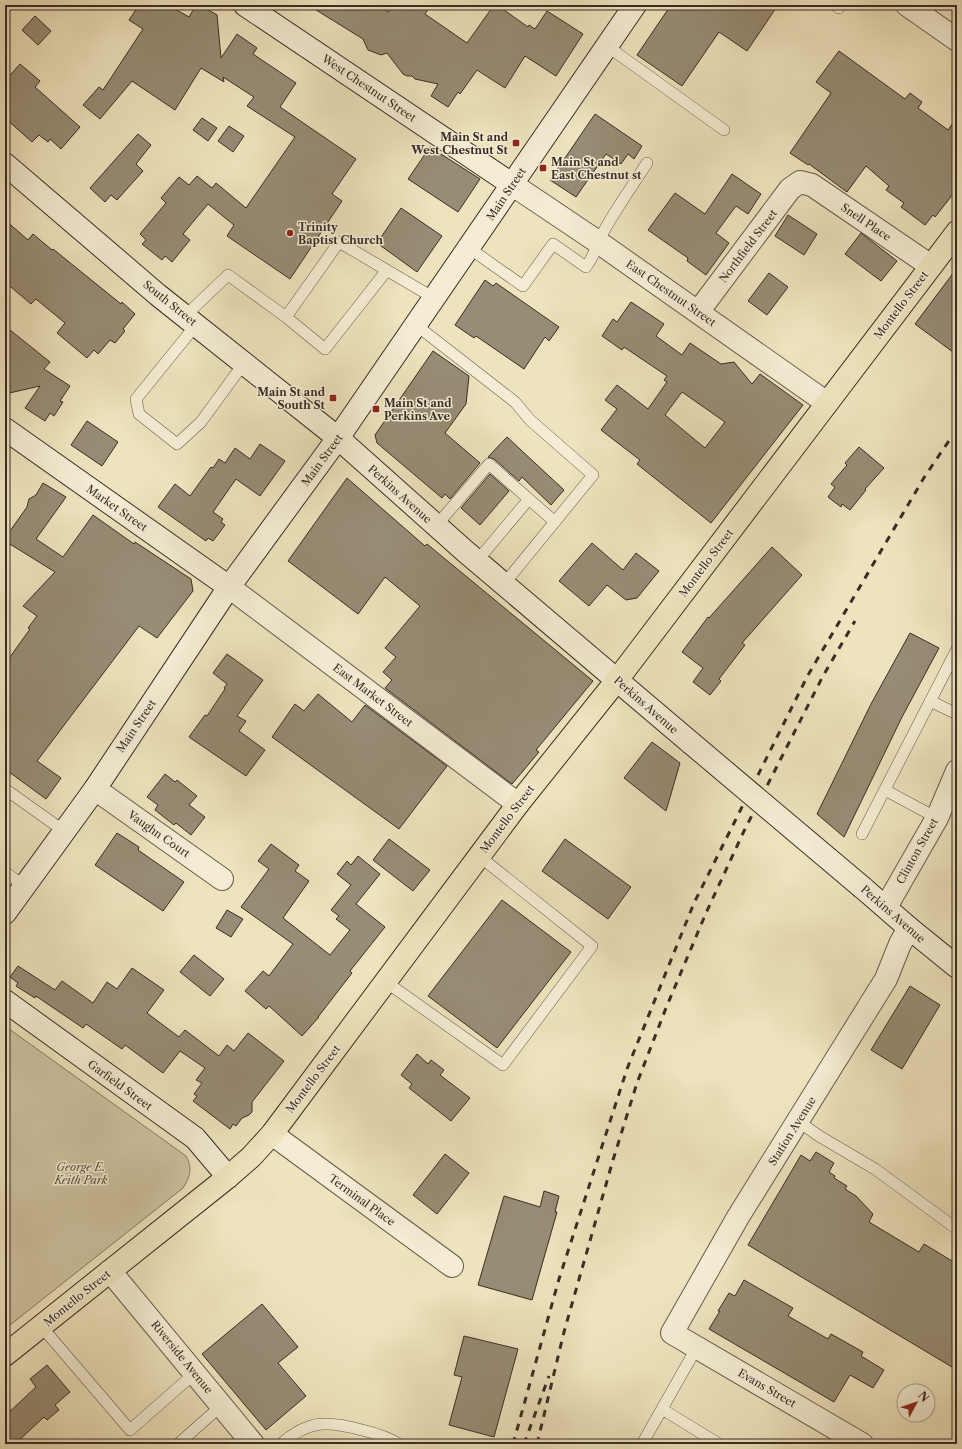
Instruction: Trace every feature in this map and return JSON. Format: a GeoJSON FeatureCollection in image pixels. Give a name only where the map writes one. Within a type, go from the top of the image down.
{"type":"FeatureCollection","features":[{"type":"Feature","properties":{"kind":"main road","name":"Montello Street"},"geometry":{"type":"LineString","coordinates":[[5,1355],[228,1176],[251,1156],[272,1134],[518,804],[617,680],[957,232]]}},
{"type":"Feature","properties":{"kind":"street","name":"West Chestnut Street"},"geometry":{"type":"LineString","coordinates":[[245,5],[513,184]]}},
{"type":"Feature","properties":{"kind":"street","name":"Main Street"},"geometry":{"type":"LineString","coordinates":[[5,913],[95,789],[229,587],[338,438],[635,5]]}},
{"type":"Feature","properties":{"kind":"street"},"geometry":{"type":"LineString","coordinates":[[907,5],[957,40]]}},
{"type":"Feature","properties":{"kind":"street","name":"South Street"},"geometry":{"type":"LineString","coordinates":[[5,164],[158,295],[338,438]]}},
{"type":"Feature","properties":{"kind":"street","name":"Snell Place"},"geometry":{"type":"LineString","coordinates":[[800,182],[812,186],[931,266]]}},
{"type":"Feature","properties":{"kind":"street","name":"Northfield Street"},"geometry":{"type":"LineString","coordinates":[[698,312],[790,189],[800,182]]}},
{"type":"Feature","properties":{"kind":"street","name":"East Chestnut Street"},"geometry":{"type":"LineString","coordinates":[[513,184],[827,402]]}},
{"type":"Feature","properties":{"kind":"street","name":"Market Street"},"geometry":{"type":"LineString","coordinates":[[5,429],[229,587]]}},
{"type":"Feature","properties":{"kind":"street","name":"Perkins Avenue"},"geometry":{"type":"LineString","coordinates":[[338,438],[436,526],[690,744],[957,968]]}},
{"type":"Feature","properties":{"kind":"street","name":"East Market Street"},"geometry":{"type":"LineString","coordinates":[[229,587],[518,804]]}},
{"type":"Feature","properties":{"kind":"street","name":"Clinton Street"},"geometry":{"type":"LineString","coordinates":[[886,907],[946,806],[957,771]]}},
{"type":"Feature","properties":{"kind":"street","name":"Vaughn Court"},"geometry":{"type":"LineString","coordinates":[[95,789],[222,879]]}},
{"type":"Feature","properties":{"kind":"street","name":"Station Avenue"},"geometry":{"type":"LineString","coordinates":[[672,1333],[734,1223],[886,980],[900,944],[909,928]]}},
{"type":"Feature","properties":{"kind":"street","name":"Garfield Street"},"geometry":{"type":"LineString","coordinates":[[5,1001],[195,1138],[228,1176]]}},
{"type":"Feature","properties":{"kind":"street","name":"Terminal Place"},"geometry":{"type":"LineString","coordinates":[[272,1134],[452,1266]]}},
{"type":"Feature","properties":{"kind":"street","name":"Riverside Avenue"},"geometry":{"type":"LineString","coordinates":[[110,1271],[253,1444]]}},
{"type":"Feature","properties":{"kind":"street","name":"Evans Street"},"geometry":{"type":"LineString","coordinates":[[672,1333],[862,1444]]}},
{"type":"Feature","properties":{"kind":"lane"},"geometry":{"type":"LineString","coordinates":[[608,46],[724,130]]}},
{"type":"Feature","properties":{"kind":"lane"},"geometry":{"type":"LineString","coordinates":[[469,248],[523,286],[553,244],[586,267],[594,256],[598,242],[647,163]]}},
{"type":"Feature","properties":{"kind":"lane"},"geometry":{"type":"LineString","coordinates":[[286,317],[339,242],[434,298]]}},
{"type":"Feature","properties":{"kind":"lane"},"geometry":{"type":"LineString","coordinates":[[244,363],[201,422],[177,444],[139,414],[136,400],[190,320],[228,275],[286,317],[325,349],[387,270]]}},
{"type":"Feature","properties":{"kind":"lane"},"geometry":{"type":"LineString","coordinates":[[416,325],[515,402],[530,420],[594,475],[504,584]]}},
{"type":"Feature","properties":{"kind":"lane"},"geometry":{"type":"LineString","coordinates":[[436,526],[489,464],[555,522]]}},
{"type":"Feature","properties":{"kind":"lane"},"geometry":{"type":"LineString","coordinates":[[477,561],[529,499]]}},
{"type":"Feature","properties":{"kind":"lane"},"geometry":{"type":"LineString","coordinates":[[862,834],[957,649]]}},
{"type":"Feature","properties":{"kind":"lane"},"geometry":{"type":"LineString","coordinates":[[930,701],[957,714]]}},
{"type":"Feature","properties":{"kind":"lane"},"geometry":{"type":"LineString","coordinates":[[5,789],[64,831]]}},
{"type":"Feature","properties":{"kind":"lane"},"geometry":{"type":"LineString","coordinates":[[885,790],[946,806]]}},
{"type":"Feature","properties":{"kind":"lane"},"geometry":{"type":"LineString","coordinates":[[386,982],[503,1065],[592,946],[479,856]]}},
{"type":"Feature","properties":{"kind":"lane"},"geometry":{"type":"LineString","coordinates":[[5,872],[24,886]]}},
{"type":"Feature","properties":{"kind":"lane"},"geometry":{"type":"LineString","coordinates":[[798,1121],[819,1136],[875,1169],[957,1229]]}},
{"type":"Feature","properties":{"kind":"lane"},"geometry":{"type":"LineString","coordinates":[[41,1326],[130,1430],[195,1373]]}},
{"type":"Feature","properties":{"kind":"lane"},"geometry":{"type":"LineString","coordinates":[[642,1444],[697,1347]]}},
{"type":"Feature","properties":{"kind":"lane"},"geometry":{"type":"LineString","coordinates":[[178,1444],[221,1406]]}},
{"type":"Feature","properties":{"kind":"lane"},"geometry":{"type":"LineString","coordinates":[[662,1409],[719,1444]]}},
{"type":"Feature","properties":{"kind":"lane"},"geometry":{"type":"LineString","coordinates":[[282,1444],[295,1433],[308,1427],[323,1423],[340,1424],[376,1434],[399,1444]]}},
{"type":"Feature","properties":{"kind":"green space","name":"George E. Keith Park"},"geometry":{"type":"Polygon","coordinates":[[[5,1026],[186,1156],[190,1172],[183,1188],[5,1329],[5,1026]]]}},
{"type":"Feature","properties":{"kind":"building"},"geometry":{"type":"Polygon","coordinates":[[[139,5],[168,5],[189,17],[196,5],[200,5],[217,15],[221,58],[237,34],[257,48],[253,54],[296,83],[280,107],[356,159],[332,194],[342,201],[290,279],[227,236],[234,225],[208,204],[183,234],[190,240],[172,262],[165,256],[162,260],[142,244],[146,240],[140,234],[166,203],[161,198],[179,177],[189,185],[197,176],[212,188],[216,183],[246,208],[295,137],[247,106],[254,97],[223,77],[224,82],[201,68],[175,110],[132,81],[100,119],[83,105],[99,87],[103,90],[143,29],[129,20],[139,5]]]}},
{"type":"Feature","properties":{"kind":"building"},"geometry":{"type":"Polygon","coordinates":[[[308,5],[378,5],[388,12],[392,5],[431,5],[425,14],[467,43],[494,5],[497,5],[528,27],[529,25],[535,29],[547,11],[583,34],[556,76],[525,56],[505,88],[477,70],[460,94],[458,92],[448,107],[431,96],[438,84],[415,79],[412,76],[403,74],[387,53],[381,55],[368,50],[363,39],[308,5]]]}},
{"type":"Feature","properties":{"kind":"building"},"geometry":{"type":"Polygon","coordinates":[[[671,5],[778,5],[747,51],[719,32],[682,86],[637,55],[671,5]]]}},
{"type":"Feature","properties":{"kind":"building"},"geometry":{"type":"Polygon","coordinates":[[[35,16],[51,31],[38,45],[22,30],[35,16]]]}},
{"type":"Feature","properties":{"kind":"building"},"geometry":{"type":"Polygon","coordinates":[[[839,51],[905,99],[910,93],[922,102],[918,108],[948,130],[957,117],[957,189],[935,217],[933,215],[925,225],[901,207],[904,203],[886,190],[889,186],[866,166],[847,192],[809,164],[808,165],[790,153],[831,93],[816,82],[839,51]]]}},
{"type":"Feature","properties":{"kind":"building"},"geometry":{"type":"Polygon","coordinates":[[[20,64],[40,81],[35,87],[80,127],[61,149],[50,139],[48,142],[39,135],[32,142],[5,118],[5,81],[20,64]]]}},
{"type":"Feature","properties":{"kind":"building"},"geometry":{"type":"Polygon","coordinates":[[[595,114],[642,146],[634,159],[628,154],[621,164],[606,154],[576,197],[550,180],[595,114]]]}},
{"type":"Feature","properties":{"kind":"building"},"geometry":{"type":"Polygon","coordinates":[[[202,118],[217,128],[208,141],[193,130],[202,118]]]}},
{"type":"Feature","properties":{"kind":"building"},"geometry":{"type":"Polygon","coordinates":[[[229,126],[244,136],[233,152],[218,141],[229,126]]]}},
{"type":"Feature","properties":{"kind":"building"},"geometry":{"type":"Polygon","coordinates":[[[138,134],[151,145],[136,164],[143,171],[117,200],[111,195],[105,202],[90,188],[138,134]]]}},
{"type":"Feature","properties":{"kind":"building"},"geometry":{"type":"Polygon","coordinates":[[[430,147],[480,179],[458,212],[408,179],[430,147]]]}},
{"type":"Feature","properties":{"kind":"building"},"geometry":{"type":"Polygon","coordinates":[[[732,174],[761,194],[748,214],[736,206],[716,233],[729,243],[706,275],[687,261],[688,258],[648,230],[675,193],[705,214],[732,174]]]}},
{"type":"Feature","properties":{"kind":"building"},"geometry":{"type":"Polygon","coordinates":[[[401,208],[442,236],[417,272],[377,243],[401,208]]]}},
{"type":"Feature","properties":{"kind":"building"},"geometry":{"type":"Polygon","coordinates":[[[788,215],[817,234],[804,255],[775,236],[788,215]]]}},
{"type":"Feature","properties":{"kind":"building"},"geometry":{"type":"Polygon","coordinates":[[[5,220],[28,240],[33,234],[121,304],[122,302],[135,314],[123,329],[125,331],[115,343],[110,340],[98,354],[94,350],[87,358],[57,333],[65,323],[36,299],[31,304],[5,282],[5,220]]]}},
{"type":"Feature","properties":{"kind":"building"},"geometry":{"type":"Polygon","coordinates":[[[861,233],[897,261],[881,281],[845,254],[861,233]]]}},
{"type":"Feature","properties":{"kind":"building"},"geometry":{"type":"Polygon","coordinates":[[[957,268],[957,355],[915,324],[957,268]]]}},
{"type":"Feature","properties":{"kind":"building"},"geometry":{"type":"Polygon","coordinates":[[[769,273],[788,287],[767,315],[748,301],[769,273]]]}},
{"type":"Feature","properties":{"kind":"building"},"geometry":{"type":"Polygon","coordinates":[[[485,280],[493,286],[496,283],[559,327],[549,341],[545,337],[524,369],[476,336],[474,338],[455,325],[485,280]]]}},
{"type":"Feature","properties":{"kind":"building"},"geometry":{"type":"Polygon","coordinates":[[[631,302],[664,324],[656,336],[682,355],[690,343],[721,364],[734,362],[752,384],[760,374],[803,405],[711,523],[637,464],[640,460],[601,430],[617,409],[605,400],[617,385],[648,409],[667,382],[664,380],[667,376],[624,347],[622,350],[602,336],[613,319],[617,322],[631,302]],[[682,392],[665,415],[705,448],[725,422],[682,392]]]}},
{"type":"Feature","properties":{"kind":"building"},"geometry":{"type":"Polygon","coordinates":[[[5,326],[50,362],[44,369],[70,386],[60,401],[63,402],[54,416],[50,413],[45,421],[25,408],[40,386],[5,394],[5,326]]]}},
{"type":"Feature","properties":{"kind":"building"},"geometry":{"type":"Polygon","coordinates":[[[433,351],[469,376],[466,404],[445,433],[480,463],[450,499],[445,494],[442,498],[377,443],[375,435],[433,351]]]}},
{"type":"Feature","properties":{"kind":"building"},"geometry":{"type":"Polygon","coordinates":[[[87,421],[118,442],[102,466],[71,445],[87,421]]]}},
{"type":"Feature","properties":{"kind":"building"},"geometry":{"type":"Polygon","coordinates":[[[507,437],[564,490],[551,505],[522,477],[519,481],[494,459],[488,457],[507,437]]]}},
{"type":"Feature","properties":{"kind":"building"},"geometry":{"type":"Polygon","coordinates":[[[260,444],[285,461],[260,496],[236,479],[213,512],[223,519],[221,522],[225,525],[213,541],[208,538],[206,541],[158,507],[175,484],[190,496],[211,467],[213,468],[219,459],[225,463],[235,448],[250,459],[260,444]]]}},
{"type":"Feature","properties":{"kind":"building"},"geometry":{"type":"Polygon","coordinates":[[[859,447],[884,468],[865,489],[866,490],[850,510],[842,504],[841,507],[828,497],[835,487],[831,484],[847,465],[845,463],[859,447]]]}},
{"type":"Feature","properties":{"kind":"building"},"geometry":{"type":"Polygon","coordinates":[[[490,474],[509,491],[480,525],[461,508],[490,474]]]}},
{"type":"Feature","properties":{"kind":"building"},"geometry":{"type":"Polygon","coordinates":[[[347,478],[425,546],[427,544],[593,681],[536,750],[539,752],[512,784],[385,688],[392,680],[383,672],[396,657],[385,648],[420,606],[385,577],[358,614],[288,561],[347,478]]]}},
{"type":"Feature","properties":{"kind":"building"},"geometry":{"type":"Polygon","coordinates":[[[43,483],[66,497],[36,539],[63,557],[93,515],[134,544],[135,542],[191,579],[193,591],[157,638],[139,626],[37,761],[61,778],[46,799],[5,769],[5,664],[30,629],[28,628],[37,616],[23,606],[55,572],[5,541],[5,538],[27,507],[29,499],[36,495],[43,483]]]}},
{"type":"Feature","properties":{"kind":"building"},"geometry":{"type":"Polygon","coordinates":[[[592,543],[623,570],[636,553],[659,571],[637,598],[626,600],[607,585],[589,606],[559,581],[592,543]]]}},
{"type":"Feature","properties":{"kind":"building"},"geometry":{"type":"Polygon","coordinates":[[[772,547],[802,575],[742,643],[745,645],[719,679],[721,681],[710,695],[693,682],[703,668],[682,652],[708,617],[709,618],[772,547]]]}},
{"type":"Feature","properties":{"kind":"building"},"geometry":{"type":"Polygon","coordinates":[[[910,633],[939,648],[902,717],[844,837],[817,814],[871,704],[910,633]]]}},
{"type":"Feature","properties":{"kind":"building"},"geometry":{"type":"Polygon","coordinates":[[[227,654],[263,680],[237,716],[246,721],[239,731],[265,750],[246,776],[189,737],[205,715],[207,716],[225,689],[224,688],[227,684],[213,673],[227,654]]]}},
{"type":"Feature","properties":{"kind":"building"},"geometry":{"type":"Polygon","coordinates":[[[318,694],[352,722],[365,705],[447,766],[399,829],[272,737],[295,704],[304,711],[318,694]]]}},
{"type":"Feature","properties":{"kind":"building"},"geometry":{"type":"Polygon","coordinates":[[[652,742],[680,763],[666,811],[624,778],[652,742]]]}},
{"type":"Feature","properties":{"kind":"building"},"geometry":{"type":"Polygon","coordinates":[[[165,774],[175,782],[177,780],[197,796],[189,805],[205,817],[191,835],[176,823],[174,825],[155,810],[158,805],[147,797],[165,774]]]}},
{"type":"Feature","properties":{"kind":"building"},"geometry":{"type":"Polygon","coordinates":[[[117,833],[139,847],[138,850],[184,882],[163,911],[95,865],[117,833]]]}},
{"type":"Feature","properties":{"kind":"building"},"geometry":{"type":"Polygon","coordinates":[[[389,839],[430,870],[413,891],[373,860],[389,839]]]}},
{"type":"Feature","properties":{"kind":"building"},"geometry":{"type":"Polygon","coordinates":[[[565,839],[631,887],[608,919],[542,871],[565,839]]]}},
{"type":"Feature","properties":{"kind":"building"},"geometry":{"type":"Polygon","coordinates":[[[271,844],[299,865],[295,871],[309,881],[283,918],[330,955],[350,930],[336,919],[339,916],[331,910],[351,885],[337,874],[347,861],[351,865],[358,856],[380,874],[356,904],[385,927],[350,971],[352,973],[319,1017],[302,1036],[269,1006],[266,1009],[245,991],[263,971],[269,976],[293,944],[241,907],[269,869],[258,861],[271,844]]]}},
{"type":"Feature","properties":{"kind":"building"},"geometry":{"type":"Polygon","coordinates":[[[502,900],[571,952],[497,1048],[428,996],[502,900]]]}},
{"type":"Feature","properties":{"kind":"building"},"geometry":{"type":"Polygon","coordinates":[[[227,910],[243,919],[231,937],[216,928],[227,910]]]}},
{"type":"Feature","properties":{"kind":"building"},"geometry":{"type":"Polygon","coordinates":[[[194,955],[224,979],[210,996],[180,972],[194,955]]]}},
{"type":"Feature","properties":{"kind":"building"},"geometry":{"type":"Polygon","coordinates":[[[18,966],[55,990],[62,981],[93,1003],[107,982],[117,989],[132,968],[164,990],[147,1013],[179,1037],[185,1030],[219,1056],[227,1045],[234,1051],[248,1033],[284,1061],[252,1102],[252,1112],[242,1118],[236,1126],[233,1124],[230,1129],[193,1101],[197,1096],[194,1094],[202,1083],[196,1080],[205,1068],[180,1051],[163,1073],[125,1045],[122,1049],[86,1024],[83,1028],[36,996],[35,998],[16,986],[18,983],[10,977],[18,966]]]}},
{"type":"Feature","properties":{"kind":"building"},"geometry":{"type":"Polygon","coordinates":[[[910,986],[940,1005],[902,1069],[871,1050],[910,986]]]}},
{"type":"Feature","properties":{"kind":"building"},"geometry":{"type":"Polygon","coordinates":[[[417,1054],[428,1064],[431,1060],[444,1070],[440,1075],[470,1098],[451,1121],[409,1088],[412,1084],[401,1075],[417,1054]]]}},
{"type":"Feature","properties":{"kind":"building"},"geometry":{"type":"Polygon","coordinates":[[[816,1152],[834,1163],[829,1172],[835,1176],[834,1178],[847,1186],[845,1189],[856,1196],[873,1214],[869,1222],[919,1252],[924,1244],[957,1264],[957,1370],[748,1245],[801,1155],[810,1161],[816,1152]]]}},
{"type":"Feature","properties":{"kind":"building"},"geometry":{"type":"Polygon","coordinates":[[[445,1154],[469,1173],[437,1214],[413,1195],[445,1154]]]}},
{"type":"Feature","properties":{"kind":"building"},"geometry":{"type":"Polygon","coordinates":[[[544,1191],[559,1196],[555,1212],[557,1212],[532,1300],[478,1285],[504,1196],[540,1207],[544,1191]]]}},
{"type":"Feature","properties":{"kind":"building"},"geometry":{"type":"Polygon","coordinates":[[[744,1280],[793,1308],[788,1316],[828,1339],[831,1334],[863,1352],[861,1356],[884,1370],[873,1388],[850,1375],[834,1402],[709,1329],[729,1293],[735,1296],[744,1280]]]}},
{"type":"Feature","properties":{"kind":"building"},"geometry":{"type":"Polygon","coordinates":[[[262,1304],[298,1347],[278,1363],[306,1396],[266,1430],[202,1354],[262,1304]]]}},
{"type":"Feature","properties":{"kind":"building"},"geometry":{"type":"Polygon","coordinates":[[[464,1336],[518,1349],[494,1437],[449,1425],[462,1377],[454,1375],[464,1336]]]}},
{"type":"Feature","properties":{"kind":"building"},"geometry":{"type":"Polygon","coordinates":[[[47,1365],[70,1392],[55,1405],[59,1410],[47,1420],[44,1417],[15,1444],[12,1444],[5,1436],[5,1416],[36,1387],[30,1379],[47,1365]]]}},
{"type":"Feature","properties":{"kind":"railway"},"geometry":{"type":"LineString","coordinates":[[513,1444],[559,1279],[627,1069],[694,903],[808,675],[925,476],[957,429]]}},
{"type":"Feature","properties":{"kind":"railway"},"geometry":{"type":"LineString","coordinates":[[537,1444],[564,1332],[613,1160],[637,1083],[666,1008],[706,913],[744,831],[823,676],[855,621]]}},
{"type":"Feature","properties":{"kind":"railway"},"geometry":{"type":"LineString","coordinates":[[524,1444],[549,1376]]}},
{"type":"Feature","properties":{"kind":"place","name":"Main St and West Chestnut St"},"geometry":{"type":"Point","coordinates":[516,143]}},
{"type":"Feature","properties":{"kind":"place","name":"Main St and East Chestnut st"},"geometry":{"type":"Point","coordinates":[543,168]}},
{"type":"Feature","properties":{"kind":"place","name":"Trinity Baptist Church"},"geometry":{"type":"Point","coordinates":[290,233]}},
{"type":"Feature","properties":{"kind":"place","name":"Main St and South St"},"geometry":{"type":"Point","coordinates":[333,398]}},
{"type":"Feature","properties":{"kind":"place","name":"Main St and Perkins Ave"},"geometry":{"type":"Point","coordinates":[376,409]}}]}
